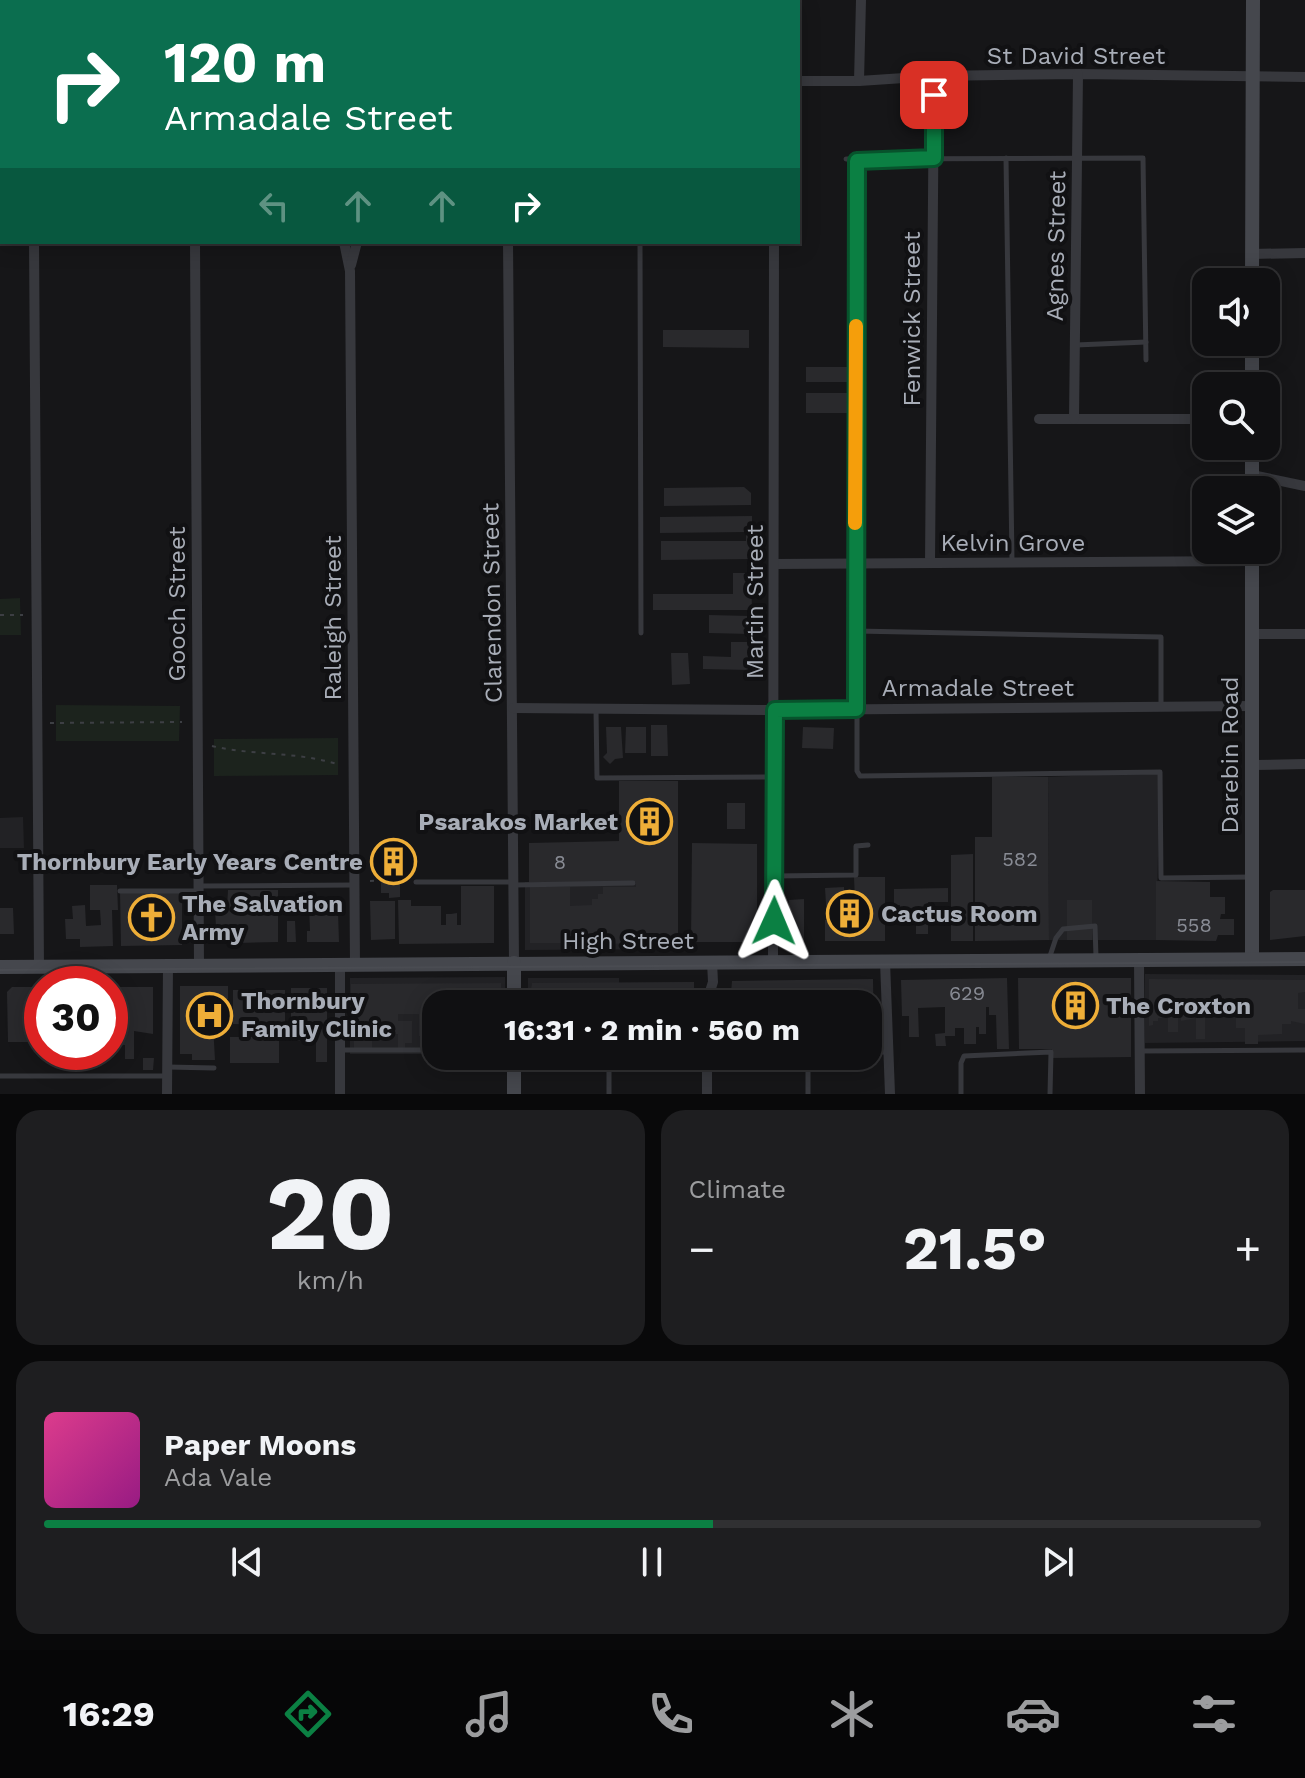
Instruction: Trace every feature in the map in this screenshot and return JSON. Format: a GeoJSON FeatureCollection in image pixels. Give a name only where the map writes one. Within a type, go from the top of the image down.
{"type":"FeatureCollection","features":[{"type":"Feature","properties":{"kind":"main road"},"geometry":{"type":"LineString","coordinates":[[1252,268],[1253,0]]}},
{"type":"Feature","properties":{"kind":"main road","name":"Darebin Road"},"geometry":{"type":"LineString","coordinates":[[1252,564],[1252,959]]}},
{"type":"Feature","properties":{"kind":"main road","name":"High Street"},"geometry":{"type":"LineString","coordinates":[[128,966],[1305,959]]}},
{"type":"Feature","properties":{"kind":"main road"},"geometry":{"type":"LineString","coordinates":[[514,963],[514,990]]}},
{"type":"Feature","properties":{"kind":"main road","name":"High Street"},"geometry":{"type":"LineString","coordinates":[[0,967],[24,967]]}},
{"type":"Feature","properties":{"kind":"main road"},"geometry":{"type":"LineString","coordinates":[[514,1070],[514,1094]]}},
{"type":"Feature","properties":{"kind":"street"},"geometry":{"type":"LineString","coordinates":[[859,81],[861,0]]}},
{"type":"Feature","properties":{"kind":"street","name":"St David Street"},"geometry":{"type":"LineString","coordinates":[[800,81],[1078,74],[1305,77]]}},
{"type":"Feature","properties":{"kind":"street","name":"Agnes Street"},"geometry":{"type":"LineString","coordinates":[[1074,419],[1078,74]]}},
{"type":"Feature","properties":{"kind":"street","name":"Fenwick Street"},"geometry":{"type":"LineString","coordinates":[[930,563],[934,76]]}},
{"type":"Feature","properties":{"kind":"street"},"geometry":{"type":"LineString","coordinates":[[34,244],[39,966]]}},
{"type":"Feature","properties":{"kind":"street","name":"Gooch Street"},"geometry":{"type":"LineString","coordinates":[[195,244],[199,966]]}},
{"type":"Feature","properties":{"kind":"street","name":"Raleigh Street"},"geometry":{"type":"LineString","coordinates":[[340,1094],[340,1050],[355,885],[350,271],[344,244]]}},
{"type":"Feature","properties":{"kind":"street","name":"Raleigh Street"},"geometry":{"type":"LineString","coordinates":[[350,271],[357,244]]}},
{"type":"Feature","properties":{"kind":"street","name":"Clarendon Street"},"geometry":{"type":"LineString","coordinates":[[508,244],[514,963]]}},
{"type":"Feature","properties":{"kind":"street","name":"Martin Street"},"geometry":{"type":"LineString","coordinates":[[773,962],[774,244]]}},
{"type":"Feature","properties":{"kind":"street"},"geometry":{"type":"LineString","coordinates":[[1252,254],[1305,253]]}},
{"type":"Feature","properties":{"kind":"street"},"geometry":{"type":"LineString","coordinates":[[1039,419],[1192,419]]}},
{"type":"Feature","properties":{"kind":"street"},"geometry":{"type":"LineString","coordinates":[[1280,485],[1305,486]]}},
{"type":"Feature","properties":{"kind":"street","name":"Kelvin Grove"},"geometry":{"type":"LineString","coordinates":[[774,564],[1012,563],[1192,558]]}},
{"type":"Feature","properties":{"kind":"street"},"geometry":{"type":"LineString","coordinates":[[1252,634],[1305,634]]}},
{"type":"Feature","properties":{"kind":"street","name":"Armadale Street"},"geometry":{"type":"LineString","coordinates":[[513,708],[775,710],[1252,706]]}},
{"type":"Feature","properties":{"kind":"street"},"geometry":{"type":"LineString","coordinates":[[1253,765],[1305,764]]}},
{"type":"Feature","properties":{"kind":"street"},"geometry":{"type":"LineString","coordinates":[[1139,960],[1140,1094]]}},
{"type":"Feature","properties":{"kind":"street"},"geometry":{"type":"LineString","coordinates":[[885,961],[890,1094]]}},
{"type":"Feature","properties":{"kind":"street"},"geometry":{"type":"LineString","coordinates":[[710,990],[712,962]]}},
{"type":"Feature","properties":{"kind":"street"},"geometry":{"type":"LineString","coordinates":[[167,1094],[168,966]]}},
{"type":"Feature","properties":{"kind":"street"},"geometry":{"type":"LineString","coordinates":[[707,1070],[707,1094]]}},
{"type":"Feature","properties":{"kind":"lane"},"geometry":{"type":"LineString","coordinates":[[1006,158],[1012,563]]}},
{"type":"Feature","properties":{"kind":"lane"},"geometry":{"type":"LineString","coordinates":[[846,159],[1143,158],[1146,360]]}},
{"type":"Feature","properties":{"kind":"lane"},"geometry":{"type":"LineString","coordinates":[[857,161],[857,771],[860,776],[1160,772],[1161,878],[1252,877]]}},
{"type":"Feature","properties":{"kind":"lane"},"geometry":{"type":"LineString","coordinates":[[640,244],[641,633]]}},
{"type":"Feature","properties":{"kind":"lane"},"geometry":{"type":"LineString","coordinates":[[1075,345],[1146,342]]}},
{"type":"Feature","properties":{"kind":"lane"},"geometry":{"type":"LineString","coordinates":[[856,631],[1161,637],[1161,707]]}},
{"type":"Feature","properties":{"kind":"lane"},"geometry":{"type":"LineString","coordinates":[[596,709],[597,778],[775,777]]}},
{"type":"Feature","properties":{"kind":"lane"},"geometry":{"type":"LineString","coordinates":[[774,876],[856,875],[856,846],[868,845]]}},
{"type":"Feature","properties":{"kind":"lane"},"geometry":{"type":"LineString","coordinates":[[416,882],[633,883]]}},
{"type":"Feature","properties":{"kind":"lane"},"geometry":{"type":"LineString","coordinates":[[120,891],[355,885]]}},
{"type":"Feature","properties":{"kind":"lane"},"geometry":{"type":"LineString","coordinates":[[1049,960],[1056,938],[1063,929],[1095,926],[1096,960]]}},
{"type":"Feature","properties":{"kind":"lane"},"geometry":{"type":"LineString","coordinates":[[340,1050],[422,1050]]}},
{"type":"Feature","properties":{"kind":"lane"},"geometry":{"type":"LineString","coordinates":[[1140,1051],[1305,1050]]}},
{"type":"Feature","properties":{"kind":"lane"},"geometry":{"type":"LineString","coordinates":[[882,1052],[889,1052]]}},
{"type":"Feature","properties":{"kind":"lane"},"geometry":{"type":"LineString","coordinates":[[961,1094],[961,1063],[964,1056],[1051,1052],[1050,1094]]}},
{"type":"Feature","properties":{"kind":"lane"},"geometry":{"type":"LineString","coordinates":[[0,1076],[214,1068]]}},
{"type":"Feature","properties":{"kind":"lane"},"geometry":{"type":"LineString","coordinates":[[609,1070],[609,1094]]}},
{"type":"Feature","properties":{"kind":"lane"},"geometry":{"type":"LineString","coordinates":[[808,1070],[808,1094]]}},
{"type":"Feature","properties":{"kind":"path"},"geometry":{"type":"LineString","coordinates":[[0,615],[37,616]]}},
{"type":"Feature","properties":{"kind":"path"},"geometry":{"type":"LineString","coordinates":[[37,723],[182,722]]}},
{"type":"Feature","properties":{"kind":"path"},"geometry":{"type":"LineString","coordinates":[[212,746],[265,755],[312,756],[340,765]]}},
{"type":"Feature","properties":{"kind":"path"},"geometry":{"type":"LineString","coordinates":[[370,881],[416,877],[416,882]]}},
{"type":"Feature","properties":{"kind":"shaded area"},"geometry":{"type":"Polygon","coordinates":[[[20,598],[21,635],[0,635],[0,599],[20,598]]]}},
{"type":"Feature","properties":{"kind":"shaded area"},"geometry":{"type":"Polygon","coordinates":[[[56,705],[180,706],[179,741],[56,741],[56,705]]]}},
{"type":"Feature","properties":{"kind":"shaded area"},"geometry":{"type":"Polygon","coordinates":[[[338,738],[338,775],[214,776],[214,739],[338,738]]]}},
{"type":"Feature","properties":{"kind":"shaded area"},"geometry":{"type":"Polygon","coordinates":[[[1160,772],[1156,940],[1049,940],[1048,777],[1160,772]]]}},
{"type":"Feature","properties":{"kind":"shaded area"},"geometry":{"type":"Polygon","coordinates":[[[23,817],[24,848],[0,848],[0,818],[23,817]]]}},
{"type":"Feature","properties":{"kind":"shaded area"},"geometry":{"type":"Polygon","coordinates":[[[678,881],[678,949],[525,950],[525,882],[678,881]]]}},
{"type":"Feature","properties":{"kind":"shaded area"},"geometry":{"type":"Polygon","coordinates":[[[1145,974],[1305,975],[1305,1041],[1145,1043],[1145,974]]]}},
{"type":"Feature","properties":{"kind":"shaded area"},"geometry":{"type":"Polygon","coordinates":[[[505,977],[505,990],[422,990],[422,1054],[350,1054],[350,978],[505,977]]]}},
{"type":"Feature","properties":{"kind":"shaded area"},"geometry":{"type":"Polygon","coordinates":[[[528,978],[619,978],[619,990],[528,990],[528,978]]]}},
{"type":"Feature","properties":{"kind":"building"},"geometry":{"type":"Polygon","coordinates":[[[663,330],[749,330],[749,348],[663,347],[663,330]]]}},
{"type":"Feature","properties":{"kind":"building"},"geometry":{"type":"Polygon","coordinates":[[[806,367],[853,367],[853,382],[806,382],[806,367]]]}},
{"type":"Feature","properties":{"kind":"building"},"geometry":{"type":"Polygon","coordinates":[[[806,393],[852,393],[852,413],[806,413],[806,393]]]}},
{"type":"Feature","properties":{"kind":"building"},"geometry":{"type":"Polygon","coordinates":[[[744,487],[751,493],[751,505],[664,506],[664,488],[744,487]]]}},
{"type":"Feature","properties":{"kind":"building"},"geometry":{"type":"Polygon","coordinates":[[[752,516],[752,559],[661,560],[661,541],[746,541],[746,532],[660,533],[660,517],[752,516]]]}},
{"type":"Feature","properties":{"kind":"building"},"geometry":{"type":"Polygon","coordinates":[[[733,573],[751,573],[752,610],[653,610],[653,594],[733,594],[733,573]]]}},
{"type":"Feature","properties":{"kind":"building"},"geometry":{"type":"Polygon","coordinates":[[[709,615],[750,616],[750,634],[709,633],[709,615]]]}},
{"type":"Feature","properties":{"kind":"building"},"geometry":{"type":"Polygon","coordinates":[[[731,642],[749,642],[749,670],[703,669],[703,656],[731,657],[731,642]]]}},
{"type":"Feature","properties":{"kind":"building"},"geometry":{"type":"Polygon","coordinates":[[[671,653],[688,653],[690,684],[672,685],[671,653]]]}},
{"type":"Feature","properties":{"kind":"building"},"geometry":{"type":"Polygon","coordinates":[[[651,725],[667,725],[668,756],[651,756],[651,725]]]}},
{"type":"Feature","properties":{"kind":"building"},"geometry":{"type":"Polygon","coordinates":[[[606,727],[621,727],[623,758],[615,759],[610,764],[603,757],[607,753],[606,727]]]}},
{"type":"Feature","properties":{"kind":"building"},"geometry":{"type":"Polygon","coordinates":[[[626,727],[646,727],[646,753],[625,753],[626,727]]]}},
{"type":"Feature","properties":{"kind":"building"},"geometry":{"type":"Polygon","coordinates":[[[803,727],[834,728],[833,749],[802,748],[803,727]]]}},
{"type":"Feature","properties":{"kind":"building"},"geometry":{"type":"Polygon","coordinates":[[[992,777],[1048,777],[1049,940],[975,941],[975,837],[992,837],[992,777]]]}},
{"type":"Feature","properties":{"kind":"building"},"geometry":{"type":"Polygon","coordinates":[[[619,781],[678,781],[678,943],[592,944],[592,938],[570,938],[571,943],[530,943],[530,887],[570,887],[570,906],[592,905],[592,899],[598,899],[598,894],[603,894],[603,887],[636,887],[636,882],[529,882],[529,843],[619,841],[619,781]]]}},
{"type":"Feature","properties":{"kind":"building"},"geometry":{"type":"Polygon","coordinates":[[[727,803],[745,803],[745,829],[727,829],[727,803]]]}},
{"type":"Feature","properties":{"kind":"building"},"geometry":{"type":"Polygon","coordinates":[[[692,843],[757,844],[757,942],[691,942],[692,843]]]}},
{"type":"Feature","properties":{"kind":"building","name":"Thornbury Early Years Centre"},"geometry":{"type":"Polygon","coordinates":[[[401,847],[401,855],[410,855],[410,869],[399,869],[399,875],[382,875],[382,869],[378,869],[378,848],[401,847]]]}},
{"type":"Feature","properties":{"kind":"building"},"geometry":{"type":"Polygon","coordinates":[[[973,854],[973,941],[951,941],[951,855],[973,854]]]}},
{"type":"Feature","properties":{"kind":"building"},"geometry":{"type":"Polygon","coordinates":[[[854,877],[885,877],[885,941],[825,941],[825,888],[844,887],[845,927],[845,901],[855,901],[854,877]]]}},
{"type":"Feature","properties":{"kind":"building"},"geometry":{"type":"Polygon","coordinates":[[[1156,881],[1210,882],[1210,897],[1225,897],[1225,914],[1221,914],[1220,919],[1234,919],[1234,935],[1218,935],[1216,941],[1156,940],[1156,881]]]}},
{"type":"Feature","properties":{"kind":"building"},"geometry":{"type":"Polygon","coordinates":[[[381,882],[400,882],[400,897],[389,898],[389,893],[381,893],[381,882]]]}},
{"type":"Feature","properties":{"kind":"building"},"geometry":{"type":"Polygon","coordinates":[[[90,885],[117,885],[118,910],[112,910],[113,946],[80,947],[80,939],[66,939],[65,919],[73,919],[72,906],[85,905],[86,926],[101,925],[100,910],[90,910],[90,885]]]}},
{"type":"Feature","properties":{"kind":"building"},"geometry":{"type":"Polygon","coordinates":[[[461,886],[494,886],[494,943],[399,944],[398,900],[411,900],[411,906],[441,906],[441,925],[446,925],[446,914],[457,913],[457,925],[461,925],[461,886]]]}},
{"type":"Feature","properties":{"kind":"building"},"geometry":{"type":"Polygon","coordinates":[[[948,888],[948,902],[928,902],[928,934],[916,934],[916,910],[900,910],[900,905],[894,905],[894,889],[948,888]]]}},
{"type":"Feature","properties":{"kind":"building"},"geometry":{"type":"Polygon","coordinates":[[[228,890],[278,890],[278,942],[238,943],[238,926],[216,927],[215,910],[227,909],[228,890]]]}},
{"type":"Feature","properties":{"kind":"building"},"geometry":{"type":"Polygon","coordinates":[[[1305,890],[1305,936],[1270,940],[1270,892],[1305,890]]]}},
{"type":"Feature","properties":{"kind":"building","name":"The Salvation Army"},"geometry":{"type":"Polygon","coordinates":[[[120,891],[182,891],[182,945],[121,946],[120,891]]]}},
{"type":"Feature","properties":{"kind":"building"},"geometry":{"type":"Polygon","coordinates":[[[804,899],[804,941],[790,941],[789,900],[804,899]]]}},
{"type":"Feature","properties":{"kind":"building"},"geometry":{"type":"Polygon","coordinates":[[[1067,900],[1092,900],[1092,940],[1067,940],[1067,900]]]}},
{"type":"Feature","properties":{"kind":"building"},"geometry":{"type":"Polygon","coordinates":[[[370,901],[395,901],[395,939],[371,940],[370,901]]]}},
{"type":"Feature","properties":{"kind":"building"},"geometry":{"type":"Polygon","coordinates":[[[309,905],[328,905],[329,913],[338,912],[339,942],[307,942],[307,931],[310,931],[309,905]]]}},
{"type":"Feature","properties":{"kind":"building"},"geometry":{"type":"Polygon","coordinates":[[[0,908],[13,908],[14,934],[0,934],[0,908]]]}},
{"type":"Feature","properties":{"kind":"building"},"geometry":{"type":"Polygon","coordinates":[[[287,921],[295,921],[296,942],[287,942],[287,921]]]}},
{"type":"Feature","properties":{"kind":"building"},"geometry":{"type":"Polygon","coordinates":[[[1007,978],[1009,1049],[997,1049],[996,1015],[989,1015],[989,1007],[986,1007],[986,1034],[979,1034],[979,1027],[976,1027],[976,1044],[964,1044],[964,1028],[955,1028],[955,1036],[945,1036],[946,1046],[936,1046],[935,1034],[945,1033],[945,1007],[918,1008],[919,1037],[909,1037],[909,1016],[902,1016],[901,980],[1007,978]]]}},
{"type":"Feature","properties":{"kind":"building","name":"The Croxton"},"geometry":{"type":"Polygon","coordinates":[[[1018,978],[1131,978],[1131,1057],[1052,1058],[1052,1049],[1019,1049],[1018,978]]]}},
{"type":"Feature","properties":{"kind":"building"},"geometry":{"type":"Polygon","coordinates":[[[873,979],[873,990],[731,990],[732,981],[873,979]]]}},
{"type":"Feature","properties":{"kind":"building"},"geometry":{"type":"Polygon","coordinates":[[[1149,979],[1305,980],[1305,992],[1298,993],[1298,1009],[1305,1009],[1305,1024],[1291,1021],[1291,1024],[1282,1024],[1282,1034],[1258,1035],[1258,1044],[1245,1044],[1245,1028],[1236,1028],[1236,999],[1216,999],[1216,1014],[1205,1014],[1205,1039],[1196,1039],[1196,1018],[1181,1021],[1181,1014],[1178,1014],[1178,1032],[1168,1032],[1168,1018],[1158,1018],[1149,1026],[1149,979]]]}},
{"type":"Feature","properties":{"kind":"building"},"geometry":{"type":"Polygon","coordinates":[[[694,982],[694,990],[531,990],[532,983],[694,982]]]}},
{"type":"Feature","properties":{"kind":"building"},"geometry":{"type":"Polygon","coordinates":[[[501,983],[501,990],[422,990],[422,1036],[419,1036],[419,1014],[398,1014],[398,1021],[412,1021],[412,1043],[405,1043],[405,1049],[398,1048],[398,1034],[372,1035],[372,1048],[354,1048],[353,1004],[360,1004],[360,993],[351,993],[351,984],[501,983]]]}},
{"type":"Feature","properties":{"kind":"building"},"geometry":{"type":"Polygon","coordinates":[[[180,986],[228,986],[228,999],[223,999],[223,1006],[216,1006],[216,1024],[213,1024],[215,1060],[192,1060],[192,1054],[180,1054],[180,986]]]}},
{"type":"Feature","properties":{"kind":"building"},"geometry":{"type":"Polygon","coordinates":[[[12,987],[24,987],[24,1042],[8,1042],[7,992],[12,987]]]}},
{"type":"Feature","properties":{"kind":"building"},"geometry":{"type":"Polygon","coordinates":[[[128,987],[153,987],[153,1034],[134,1031],[134,1059],[128,1059],[128,987]]]}},
{"type":"Feature","properties":{"kind":"building"},"geometry":{"type":"Polygon","coordinates":[[[291,988],[327,988],[327,1062],[316,1062],[316,1037],[299,1037],[300,1041],[291,1041],[291,988]]]}},
{"type":"Feature","properties":{"kind":"building"},"geometry":{"type":"Polygon","coordinates":[[[233,990],[285,990],[285,1025],[233,1024],[233,990]]]}},
{"type":"Feature","properties":{"kind":"building"},"geometry":{"type":"Polygon","coordinates":[[[230,1037],[279,1037],[279,1063],[230,1063],[230,1037]]]}},
{"type":"Feature","properties":{"kind":"building"},"geometry":{"type":"Polygon","coordinates":[[[143,1058],[154,1058],[153,1070],[143,1070],[143,1058]]]}},
{"type":"Feature","properties":{"kind":"tram line"},"geometry":{"type":"LineString","coordinates":[[0,970],[1305,962]]}},
{"type":"Feature","properties":{"kind":"slow traffic"},"geometry":{"type":"LineString","coordinates":[[855,523],[856,326]]}},
{"type":"Feature","properties":{"kind":"place","name":"Psarakos Market"},"geometry":{"type":"Point","coordinates":[649,822]}},
{"type":"Feature","properties":{"kind":"place","name":"Thornbury Early Years Centre"},"geometry":{"type":"Point","coordinates":[394,862]}},
{"type":"Feature","properties":{"kind":"place","name":"Cactus Room"},"geometry":{"type":"Point","coordinates":[850,914]}},
{"type":"Feature","properties":{"kind":"place","name":"The Salvation Army"},"geometry":{"type":"Point","coordinates":[151,918]}},
{"type":"Feature","properties":{"kind":"place","name":"The Croxton"},"geometry":{"type":"Point","coordinates":[1075,1006]}},
{"type":"Feature","properties":{"kind":"place","name":"Thornbury Family Clinic"},"geometry":{"type":"Point","coordinates":[210,1015]}},
{"type":"Feature","properties":{"kind":"route"},"geometry":{"type":"LineString","coordinates":[[774,921],[775,710],[856,709],[857,161],[934,158],[934,95]]}}]}
